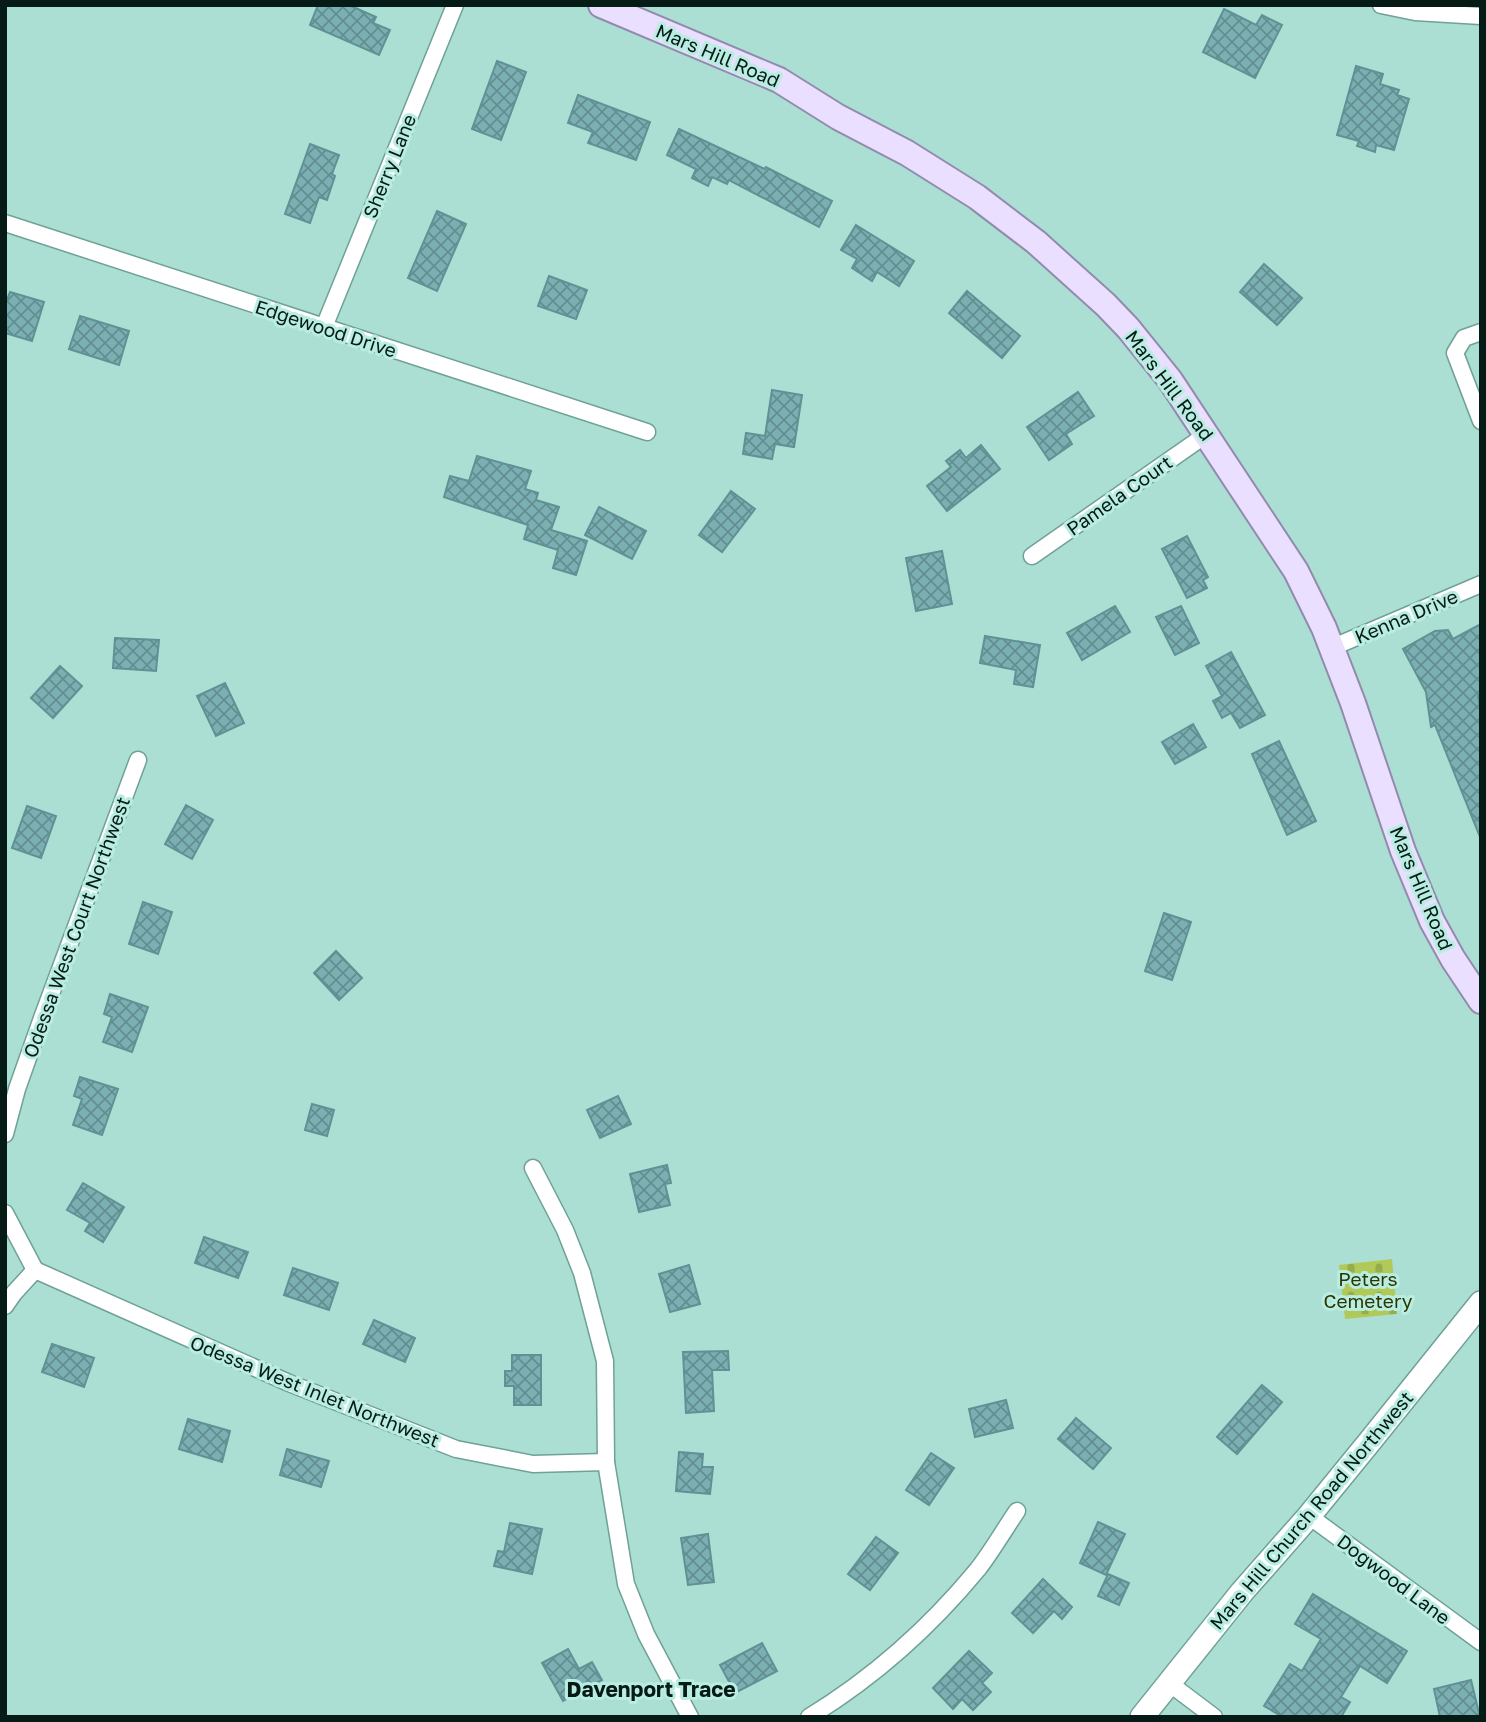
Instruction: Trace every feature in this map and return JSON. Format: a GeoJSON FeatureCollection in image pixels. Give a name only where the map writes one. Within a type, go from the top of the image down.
{"type":"FeatureCollection","features":[{"type":"Feature","properties":{"kind":"main road","name":"Mars Hill Road"},"geometry":{"type":"LineString","coordinates":[[601,5],[779,80],[838,117],[907,153],[977,197],[1036,242],[1106,305],[1170,380],[1296,571],[1331,648],[1403,850],[1432,921],[1481,1001]]}},
{"type":"Feature","properties":{"kind":"street","name":"Sherry Lane"},"geometry":{"type":"LineString","coordinates":[[324,327],[455,5]]}},
{"type":"Feature","properties":{"kind":"street"},"geometry":{"type":"LineString","coordinates":[[1381,5],[1415,12],[1481,16]]}},
{"type":"Feature","properties":{"kind":"street","name":"Edgewood Drive"},"geometry":{"type":"LineString","coordinates":[[5,223],[647,432]]}},
{"type":"Feature","properties":{"kind":"street"},"geometry":{"type":"LineString","coordinates":[[1481,332],[1464,338],[1455,352],[1481,421]]}},
{"type":"Feature","properties":{"kind":"street","name":"Pamela Court"},"geometry":{"type":"LineString","coordinates":[[1032,556],[1207,434]]}},
{"type":"Feature","properties":{"kind":"street","name":"Kenna Drive"},"geometry":{"type":"LineString","coordinates":[[1331,648],[1481,584]]}},
{"type":"Feature","properties":{"kind":"street","name":"Odessa West Court Northwest"},"geometry":{"type":"LineString","coordinates":[[5,1134],[41,1018],[138,760]]}},
{"type":"Feature","properties":{"kind":"street"},"geometry":{"type":"LineString","coordinates":[[533,1168],[565,1230],[582,1273],[605,1362],[606,1462],[626,1584],[646,1634],[690,1717]]}},
{"type":"Feature","properties":{"kind":"street"},"geometry":{"type":"LineString","coordinates":[[5,1213],[35,1270],[5,1307]]}},
{"type":"Feature","properties":{"kind":"street","name":"Odessa West Inlet Northwest"},"geometry":{"type":"LineString","coordinates":[[35,1270],[278,1378],[456,1448],[533,1464],[606,1462]]}},
{"type":"Feature","properties":{"kind":"street","name":"Mars Hill Church Road Northwest"},"geometry":{"type":"LineString","coordinates":[[1142,1717],[1481,1303]]}},
{"type":"Feature","properties":{"kind":"street"},"geometry":{"type":"LineString","coordinates":[[809,1717],[839,1699],[912,1640],[979,1568],[1017,1511]]}},
{"type":"Feature","properties":{"kind":"street","name":"Dogwood Lane"},"geometry":{"type":"LineString","coordinates":[[1309,1516],[1481,1642]]}},
{"type":"Feature","properties":{"kind":"street"},"geometry":{"type":"LineString","coordinates":[[1169,1683],[1214,1717]]}},
{"type":"Feature","properties":{"kind":"green space","name":"Peters Cemetery"},"geometry":{"type":"Polygon","coordinates":[[[1392,1259],[1397,1314],[1345,1319],[1339,1265],[1392,1259]]]}},
{"type":"Feature","properties":{"kind":"building"},"geometry":{"type":"Polygon","coordinates":[[[318,5],[349,5],[376,17],[373,23],[390,30],[379,55],[310,25],[318,5]]]}},
{"type":"Feature","properties":{"kind":"building"},"geometry":{"type":"Polygon","coordinates":[[[1224,9],[1256,25],[1262,15],[1282,25],[1255,78],[1203,52],[1224,9]]]}},
{"type":"Feature","properties":{"kind":"building"},"geometry":{"type":"Polygon","coordinates":[[[497,61],[526,72],[501,140],[472,129],[497,61]]]}},
{"type":"Feature","properties":{"kind":"building"},"geometry":{"type":"Polygon","coordinates":[[[1356,66],[1383,74],[1380,84],[1399,90],[1397,95],[1409,99],[1394,150],[1376,145],[1375,152],[1357,146],[1359,141],[1337,135],[1356,66]]]}},
{"type":"Feature","properties":{"kind":"building"},"geometry":{"type":"Polygon","coordinates":[[[578,95],[650,122],[636,160],[588,143],[593,132],[568,123],[578,95]]]}},
{"type":"Feature","properties":{"kind":"building"},"geometry":{"type":"Polygon","coordinates":[[[679,129],[765,169],[766,167],[832,201],[819,227],[729,180],[727,184],[712,177],[708,186],[692,178],[696,169],[667,155],[679,129]]]}},
{"type":"Feature","properties":{"kind":"building"},"geometry":{"type":"Polygon","coordinates":[[[310,144],[339,155],[327,200],[319,197],[310,223],[285,214],[310,144]]]}},
{"type":"Feature","properties":{"kind":"building"},"geometry":{"type":"Polygon","coordinates":[[[437,211],[466,224],[437,291],[408,278],[437,211]]]}},
{"type":"Feature","properties":{"kind":"building"},"geometry":{"type":"Polygon","coordinates":[[[856,225],[914,261],[899,286],[877,272],[872,281],[852,268],[857,259],[841,250],[856,225]]]}},
{"type":"Feature","properties":{"kind":"building"},"geometry":{"type":"Polygon","coordinates":[[[1264,264],[1302,298],[1277,325],[1240,292],[1264,264]]]}},
{"type":"Feature","properties":{"kind":"building"},"geometry":{"type":"Polygon","coordinates":[[[549,276],[587,290],[576,319],[538,306],[549,276]]]}},
{"type":"Feature","properties":{"kind":"building"},"geometry":{"type":"Polygon","coordinates":[[[967,291],[1020,336],[1002,358],[949,313],[967,291]]]}},
{"type":"Feature","properties":{"kind":"building"},"geometry":{"type":"Polygon","coordinates":[[[10,292],[44,302],[32,341],[5,333],[5,305],[10,292]]]}},
{"type":"Feature","properties":{"kind":"building"},"geometry":{"type":"Polygon","coordinates":[[[80,316],[129,331],[119,365],[69,349],[80,316]]]}},
{"type":"Feature","properties":{"kind":"building"},"geometry":{"type":"Polygon","coordinates":[[[772,390],[802,395],[794,447],[775,444],[772,459],[743,454],[746,433],[765,436],[772,390]]]}},
{"type":"Feature","properties":{"kind":"building"},"geometry":{"type":"Polygon","coordinates":[[[1078,392],[1094,416],[1066,434],[1072,444],[1049,460],[1027,427],[1078,392]]]}},
{"type":"Feature","properties":{"kind":"building"},"geometry":{"type":"Polygon","coordinates":[[[981,445],[1000,469],[947,511],[927,486],[951,467],[946,461],[960,450],[966,458],[981,445]]]}},
{"type":"Feature","properties":{"kind":"building"},"geometry":{"type":"Polygon","coordinates":[[[477,456],[531,471],[525,489],[538,493],[536,500],[559,507],[551,530],[587,541],[576,575],[553,568],[558,550],[524,539],[528,525],[444,497],[450,476],[469,481],[477,456]]]}},
{"type":"Feature","properties":{"kind":"building"},"geometry":{"type":"Polygon","coordinates":[[[731,491],[755,509],[722,552],[699,535],[731,491]]]}},
{"type":"Feature","properties":{"kind":"building"},"geometry":{"type":"Polygon","coordinates":[[[599,507],[646,531],[632,559],[585,535],[599,507]]]}},
{"type":"Feature","properties":{"kind":"building"},"geometry":{"type":"Polygon","coordinates":[[[1187,536],[1208,577],[1203,580],[1207,588],[1187,598],[1162,549],[1187,536]]]}},
{"type":"Feature","properties":{"kind":"building"},"geometry":{"type":"Polygon","coordinates":[[[942,551],[952,604],[916,611],[906,558],[942,551]]]}},
{"type":"Feature","properties":{"kind":"building"},"geometry":{"type":"Polygon","coordinates":[[[1115,606],[1130,632],[1082,660],[1067,633],[1115,606]]]}},
{"type":"Feature","properties":{"kind":"building"},"geometry":{"type":"Polygon","coordinates":[[[1181,606],[1199,643],[1175,655],[1156,617],[1181,606]]]}},
{"type":"Feature","properties":{"kind":"building"},"geometry":{"type":"Polygon","coordinates":[[[1481,624],[1481,694],[1478,696],[1481,714],[1480,837],[1435,725],[1431,727],[1426,692],[1403,649],[1435,631],[1448,630],[1453,639],[1481,624]]]}},
{"type":"Feature","properties":{"kind":"building"},"geometry":{"type":"Polygon","coordinates":[[[985,636],[1040,645],[1033,687],[1014,684],[1016,670],[980,663],[985,636]]]}},
{"type":"Feature","properties":{"kind":"building"},"geometry":{"type":"Polygon","coordinates":[[[115,638],[159,640],[156,671],[113,668],[115,638]]]}},
{"type":"Feature","properties":{"kind":"building"},"geometry":{"type":"Polygon","coordinates":[[[1231,652],[1265,715],[1240,728],[1231,713],[1222,718],[1213,701],[1222,696],[1206,666],[1231,652]]]}},
{"type":"Feature","properties":{"kind":"building"},"geometry":{"type":"Polygon","coordinates":[[[60,666],[82,686],[53,718],[31,698],[60,666]]]}},
{"type":"Feature","properties":{"kind":"building"},"geometry":{"type":"Polygon","coordinates":[[[225,683],[244,723],[216,736],[197,696],[225,683]]]}},
{"type":"Feature","properties":{"kind":"building"},"geometry":{"type":"Polygon","coordinates":[[[1193,724],[1206,747],[1175,764],[1162,742],[1193,724]]]}},
{"type":"Feature","properties":{"kind":"building"},"geometry":{"type":"Polygon","coordinates":[[[1279,741],[1316,821],[1287,835],[1252,754],[1279,741]]]}},
{"type":"Feature","properties":{"kind":"building"},"geometry":{"type":"Polygon","coordinates":[[[186,805],[213,820],[192,859],[165,844],[186,805]]]}},
{"type":"Feature","properties":{"kind":"building"},"geometry":{"type":"Polygon","coordinates":[[[27,806],[56,816],[41,858],[12,848],[27,806]]]}},
{"type":"Feature","properties":{"kind":"building"},"geometry":{"type":"Polygon","coordinates":[[[143,902],[172,912],[158,954],[129,944],[143,902]]]}},
{"type":"Feature","properties":{"kind":"building"},"geometry":{"type":"Polygon","coordinates":[[[1164,913],[1191,922],[1172,980],[1145,971],[1164,913]]]}},
{"type":"Feature","properties":{"kind":"building"},"geometry":{"type":"Polygon","coordinates":[[[336,951],[362,978],[339,1000],[314,973],[336,951]]]}},
{"type":"Feature","properties":{"kind":"building"},"geometry":{"type":"Polygon","coordinates":[[[110,994],[148,1007],[132,1052],[103,1042],[112,1017],[104,1014],[110,994]]]}},
{"type":"Feature","properties":{"kind":"building"},"geometry":{"type":"Polygon","coordinates":[[[80,1077],[118,1089],[102,1135],[73,1125],[82,1099],[74,1096],[80,1077]]]}},
{"type":"Feature","properties":{"kind":"building"},"geometry":{"type":"Polygon","coordinates":[[[618,1096],[631,1124],[600,1138],[587,1110],[618,1096]]]}},
{"type":"Feature","properties":{"kind":"building"},"geometry":{"type":"Polygon","coordinates":[[[312,1104],[334,1110],[327,1136],[305,1130],[312,1104]]]}},
{"type":"Feature","properties":{"kind":"building"},"geometry":{"type":"Polygon","coordinates":[[[667,1165],[671,1183],[665,1184],[670,1205],[639,1212],[630,1174],[667,1165]]]}},
{"type":"Feature","properties":{"kind":"building"},"geometry":{"type":"Polygon","coordinates":[[[83,1183],[124,1207],[103,1242],[85,1231],[90,1223],[67,1210],[83,1183]]]}},
{"type":"Feature","properties":{"kind":"building"},"geometry":{"type":"Polygon","coordinates":[[[204,1237],[248,1252],[238,1278],[195,1263],[204,1237]]]}},
{"type":"Feature","properties":{"kind":"building"},"geometry":{"type":"Polygon","coordinates":[[[689,1265],[700,1304],[670,1312],[659,1274],[689,1265]]]}},
{"type":"Feature","properties":{"kind":"building"},"geometry":{"type":"Polygon","coordinates":[[[293,1268],[338,1283],[329,1310],[284,1295],[293,1268]]]}},
{"type":"Feature","properties":{"kind":"building"},"geometry":{"type":"Polygon","coordinates":[[[374,1320],[415,1338],[405,1362],[363,1344],[374,1320]]]}},
{"type":"Feature","properties":{"kind":"building"},"geometry":{"type":"Polygon","coordinates":[[[52,1344],[94,1358],[84,1387],[42,1372],[52,1344]]]}},
{"type":"Feature","properties":{"kind":"building"},"geometry":{"type":"Polygon","coordinates":[[[728,1351],[729,1370],[712,1370],[714,1411],[686,1413],[683,1352],[728,1351]]]}},
{"type":"Feature","properties":{"kind":"building"},"geometry":{"type":"Polygon","coordinates":[[[512,1355],[541,1355],[541,1405],[514,1405],[514,1386],[505,1386],[505,1371],[512,1371],[512,1355]]]}},
{"type":"Feature","properties":{"kind":"building"},"geometry":{"type":"Polygon","coordinates":[[[1262,1385],[1282,1402],[1237,1454],[1217,1437],[1262,1385]]]}},
{"type":"Feature","properties":{"kind":"building"},"geometry":{"type":"Polygon","coordinates":[[[1006,1400],[1013,1428],[975,1437],[969,1409],[1006,1400]]]}},
{"type":"Feature","properties":{"kind":"building"},"geometry":{"type":"Polygon","coordinates":[[[1076,1418],[1111,1448],[1093,1469],[1058,1439],[1076,1418]]]}},
{"type":"Feature","properties":{"kind":"building"},"geometry":{"type":"Polygon","coordinates":[[[188,1419],[230,1431],[222,1462],[179,1449],[188,1419]]]}},
{"type":"Feature","properties":{"kind":"building"},"geometry":{"type":"Polygon","coordinates":[[[287,1449],[329,1461],[321,1487],[280,1475],[287,1449]]]}},
{"type":"Feature","properties":{"kind":"building"},"geometry":{"type":"Polygon","coordinates":[[[679,1452],[703,1454],[702,1467],[713,1467],[710,1494],[676,1491],[679,1452]]]}},
{"type":"Feature","properties":{"kind":"building"},"geometry":{"type":"Polygon","coordinates":[[[931,1453],[954,1468],[929,1505],[906,1490],[931,1453]]]}},
{"type":"Feature","properties":{"kind":"building"},"geometry":{"type":"Polygon","coordinates":[[[1098,1522],[1125,1534],[1106,1575],[1080,1563],[1098,1522]]]}},
{"type":"Feature","properties":{"kind":"building"},"geometry":{"type":"Polygon","coordinates":[[[510,1523],[542,1529],[532,1574],[494,1566],[498,1551],[504,1552],[510,1523]]]}},
{"type":"Feature","properties":{"kind":"building"},"geometry":{"type":"Polygon","coordinates":[[[708,1534],[714,1582],[688,1585],[681,1538],[708,1534]]]}},
{"type":"Feature","properties":{"kind":"building"},"geometry":{"type":"Polygon","coordinates":[[[876,1537],[898,1553],[870,1590],[848,1574],[876,1537]]]}},
{"type":"Feature","properties":{"kind":"building"},"geometry":{"type":"Polygon","coordinates":[[[1108,1574],[1129,1583],[1119,1605],[1098,1596],[1108,1574]]]}},
{"type":"Feature","properties":{"kind":"building"},"geometry":{"type":"Polygon","coordinates":[[[1043,1579],[1072,1607],[1062,1619],[1054,1611],[1033,1633],[1012,1613],[1043,1579]]]}},
{"type":"Feature","properties":{"kind":"building"},"geometry":{"type":"Polygon","coordinates":[[[1313,1594],[1407,1651],[1387,1683],[1360,1666],[1341,1697],[1350,1702],[1341,1717],[1283,1717],[1264,1706],[1290,1664],[1302,1671],[1321,1639],[1295,1624],[1313,1594]]]}},
{"type":"Feature","properties":{"kind":"building"},"geometry":{"type":"Polygon","coordinates":[[[762,1643],[777,1671],[735,1693],[720,1665],[762,1643]]]}},
{"type":"Feature","properties":{"kind":"building"},"geometry":{"type":"Polygon","coordinates":[[[568,1649],[579,1669],[592,1662],[602,1680],[563,1701],[542,1663],[568,1649]]]}},
{"type":"Feature","properties":{"kind":"building"},"geometry":{"type":"Polygon","coordinates":[[[969,1651],[992,1673],[982,1683],[991,1692],[973,1710],[962,1699],[953,1709],[933,1688],[969,1651]]]}},
{"type":"Feature","properties":{"kind":"building"},"geometry":{"type":"Polygon","coordinates":[[[1471,1680],[1480,1717],[1440,1717],[1434,1689],[1471,1680]]]}},
{"type":"Feature","properties":{"kind":"district","name":"Davenport Trace"},"geometry":{"type":"Point","coordinates":[651,1689]}}]}
